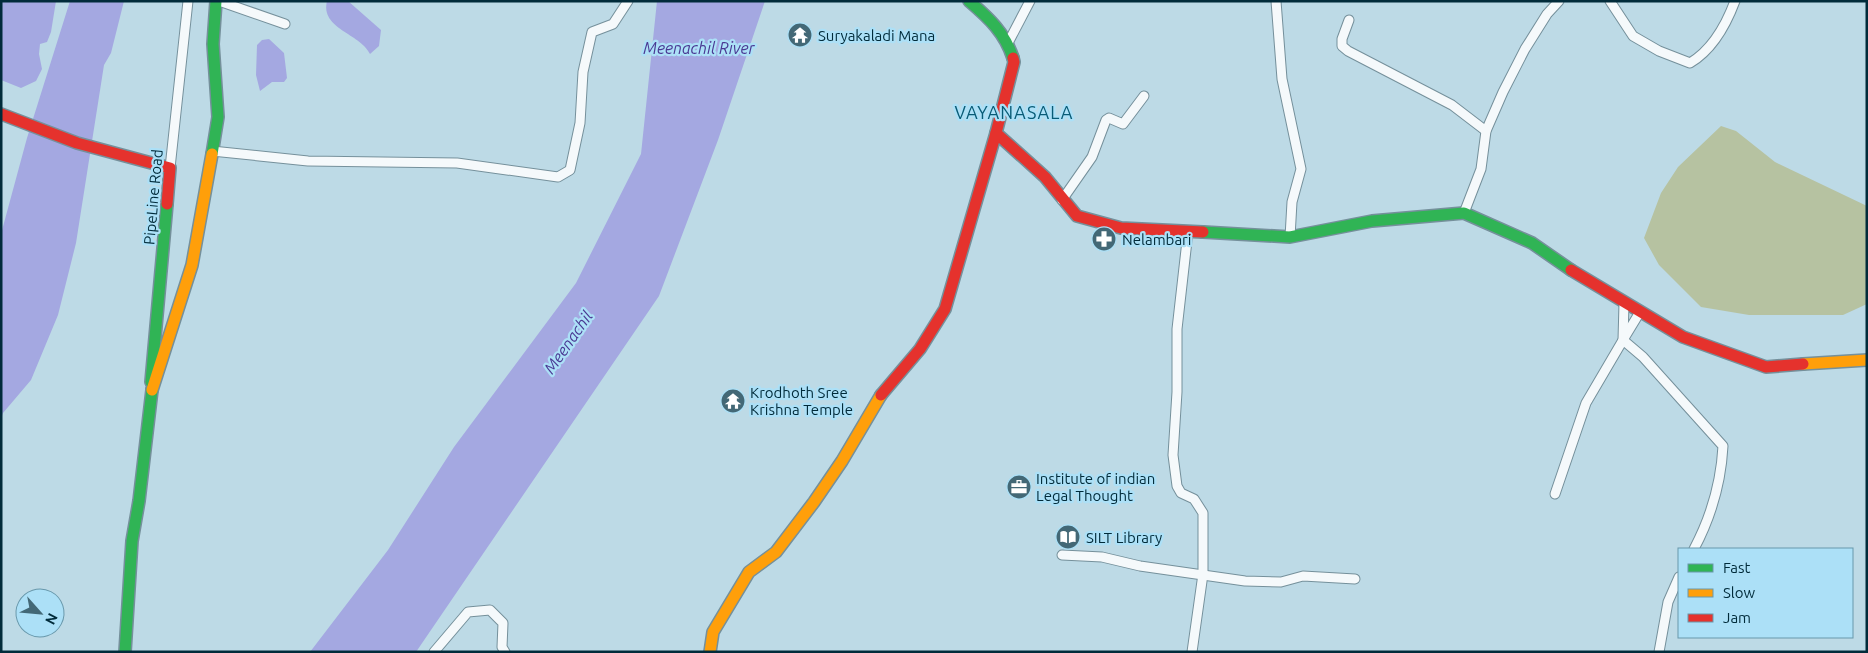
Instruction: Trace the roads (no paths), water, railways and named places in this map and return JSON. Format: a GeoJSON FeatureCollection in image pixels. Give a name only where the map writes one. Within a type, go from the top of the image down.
{"type":"FeatureCollection","features":[{"type":"Feature","properties":{"kind":"main road"},"geometry":{"type":"LineString","coordinates":[[125,652],[132,541],[139,501],[150,395],[192,265],[218,117],[212,44],[218,1]]}},
{"type":"Feature","properties":{"kind":"main road"},"geometry":{"type":"LineString","coordinates":[[710,652],[713,632],[749,572],[776,552],[814,502],[842,461],[876,401],[920,349],[945,309],[996,133],[1014,62],[1008,42],[995,24],[970,1]]}},
{"type":"Feature","properties":{"kind":"main road"},"geometry":{"type":"LineString","coordinates":[[1,114],[38,130],[170,168]]}},
{"type":"Feature","properties":{"kind":"main road"},"geometry":{"type":"LineString","coordinates":[[996,133],[1045,177],[1077,216],[1121,228],[1290,237],[1372,221],[1464,213],[1532,243],[1624,303],[1683,337],[1766,367],[1867,360]]}},
{"type":"Feature","properties":{"kind":"main road","name":"PipeLine Road"},"geometry":{"type":"LineString","coordinates":[[150,395],[170,168]]}},
{"type":"Feature","properties":{"kind":"street","name":"PipeLine Road"},"geometry":{"type":"LineString","coordinates":[[170,168],[188,1]]}},
{"type":"Feature","properties":{"kind":"street"},"geometry":{"type":"LineString","coordinates":[[218,1],[285,24]]}},
{"type":"Feature","properties":{"kind":"street"},"geometry":{"type":"LineString","coordinates":[[212,151],[308,161],[457,163],[558,177],[570,170],[580,123],[583,72],[592,32],[613,24],[628,1]]}},
{"type":"Feature","properties":{"kind":"street"},"geometry":{"type":"LineString","coordinates":[[1008,42],[1030,1]]}},
{"type":"Feature","properties":{"kind":"street"},"geometry":{"type":"LineString","coordinates":[[1276,1],[1282,80],[1301,169],[1292,202],[1290,237]]}},
{"type":"Feature","properties":{"kind":"street"},"geometry":{"type":"LineString","coordinates":[[1464,213],[1481,169],[1486,131],[1525,49],[1547,14],[1558,1]]}},
{"type":"Feature","properties":{"kind":"street"},"geometry":{"type":"LineString","coordinates":[[1610,1],[1617,8],[1621,21],[1633,36],[1672,57],[1690,63],[1719,34],[1735,1]]}},
{"type":"Feature","properties":{"kind":"street"},"geometry":{"type":"LineString","coordinates":[[1349,20],[1342,38],[1342,46],[1348,52],[1452,105],[1486,131]]}},
{"type":"Feature","properties":{"kind":"street"},"geometry":{"type":"LineString","coordinates":[[1062,200],[1092,157],[1106,120],[1110,118],[1121,124],[1125,122],[1144,96]]}},
{"type":"Feature","properties":{"kind":"street"},"geometry":{"type":"LineString","coordinates":[[1188,232],[1177,329],[1177,392],[1173,455],[1177,486],[1181,493],[1194,499],[1203,512],[1203,574],[1192,652]]}},
{"type":"Feature","properties":{"kind":"street"},"geometry":{"type":"LineString","coordinates":[[1623,340],[1624,303]]}},
{"type":"Feature","properties":{"kind":"street"},"geometry":{"type":"LineString","coordinates":[[1555,494],[1586,403],[1640,312]]}},
{"type":"Feature","properties":{"kind":"street"},"geometry":{"type":"LineString","coordinates":[[1623,340],[1643,356],[1723,446],[1722,473],[1706,526],[1695,548]]}},
{"type":"Feature","properties":{"kind":"street"},"geometry":{"type":"LineString","coordinates":[[1062,555],[1102,556],[1140,566],[1245,581],[1281,582],[1303,576],[1355,579]]}},
{"type":"Feature","properties":{"kind":"street"},"geometry":{"type":"LineString","coordinates":[[1658,652],[1668,602],[1678,579]]}},
{"type":"Feature","properties":{"kind":"street"},"geometry":{"type":"LineString","coordinates":[[434,652],[468,612],[490,610],[503,623],[502,647],[505,652]]}},
{"type":"Feature","properties":{"kind":"water"},"geometry":{"type":"Polygon","coordinates":[[[1,1],[56,1],[51,32],[47,42],[40,44],[39,54],[42,69],[36,81],[21,88],[1,80],[1,1]]]}},
{"type":"Feature","properties":{"kind":"water"},"geometry":{"type":"Polygon","coordinates":[[[70,1],[124,1],[111,53],[104,65],[76,243],[58,315],[31,380],[3,413],[1,418],[1,234],[27,138],[70,1]]]}},
{"type":"Feature","properties":{"kind":"water"},"geometry":{"type":"Polygon","coordinates":[[[327,1],[348,1],[381,30],[379,46],[370,54],[358,41],[335,25],[329,18],[326,10],[327,1]]]}},
{"type":"Feature","properties":{"kind":"water","name":"Meenachil River"},"geometry":{"type":"Polygon","coordinates":[[[657,1],[765,1],[718,140],[659,296],[416,652],[310,652],[388,550],[454,447],[576,283],[641,154],[657,1]]]}},
{"type":"Feature","properties":{"kind":"water"},"geometry":{"type":"Polygon","coordinates":[[[269,39],[284,53],[287,78],[284,82],[272,82],[260,91],[256,75],[257,45],[262,40],[269,39]]]}},
{"type":"Feature","properties":{"kind":"place","name":"Suryakaladi Mana"},"geometry":{"type":"Point","coordinates":[800,35]}},
{"type":"Feature","properties":{"kind":"place","name":"Nelambari"},"geometry":{"type":"Point","coordinates":[1104,239]}},
{"type":"Feature","properties":{"kind":"place","name":"Krodhoth Sree Krishna Temple"},"geometry":{"type":"Point","coordinates":[733,401]}},
{"type":"Feature","properties":{"kind":"place","name":"Institute of indian Legal Thought"},"geometry":{"type":"Point","coordinates":[1019,487]}},
{"type":"Feature","properties":{"kind":"place","name":"SILT Library"},"geometry":{"type":"Point","coordinates":[1068,537]}},
{"type":"Feature","properties":{"kind":"district","name":"VAYANASALA"},"geometry":{"type":"Point","coordinates":[1014,112]}},
{"type":"Feature","properties":{"kind":"water label","name":"Meenachil"},"geometry":{"type":"Point","coordinates":[568,342]}}]}
